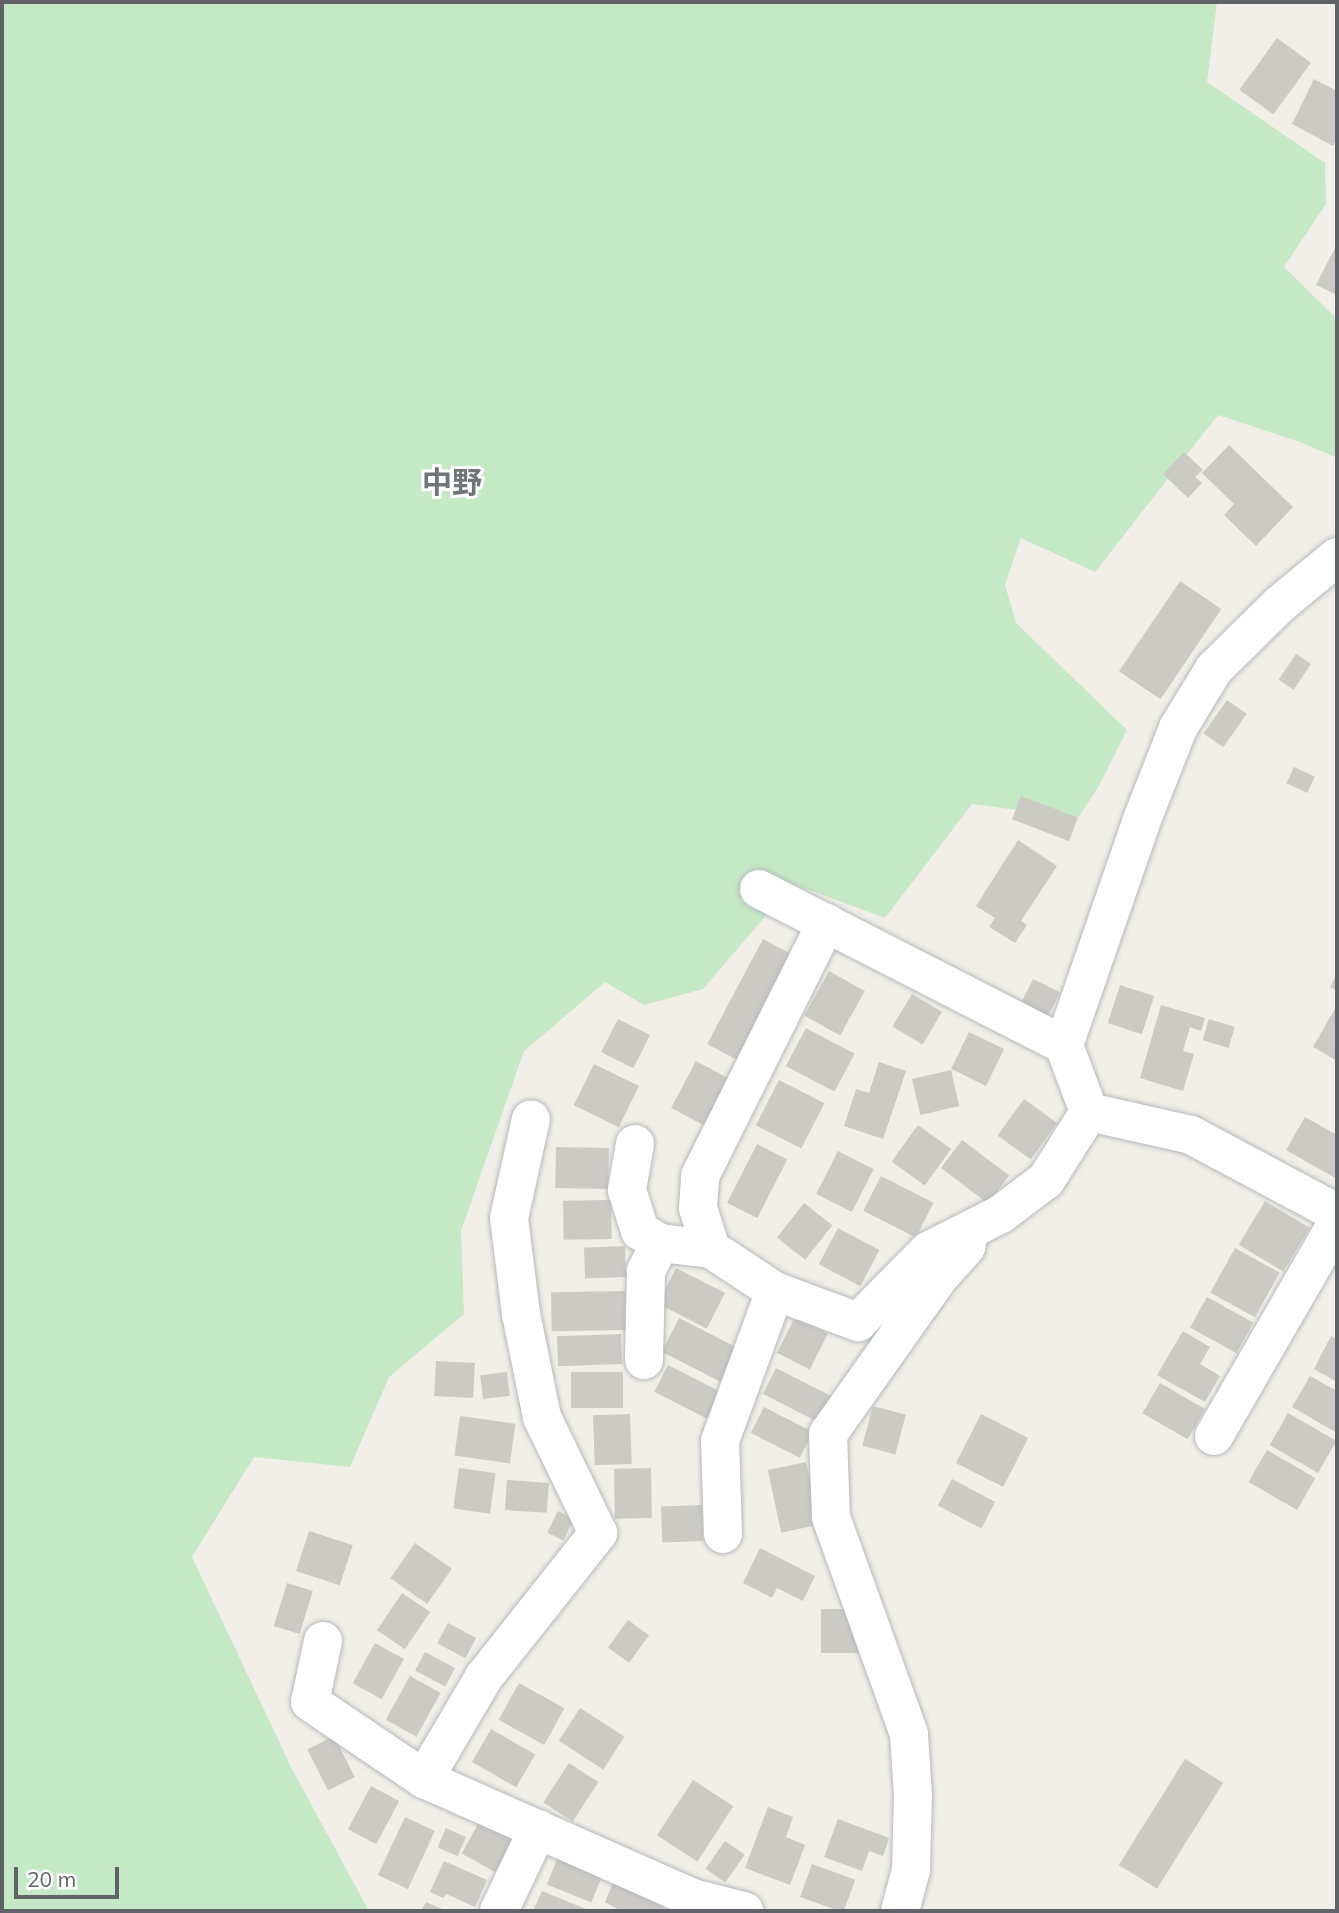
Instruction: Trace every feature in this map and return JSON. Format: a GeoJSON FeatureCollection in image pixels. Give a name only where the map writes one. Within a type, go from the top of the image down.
{"type":"FeatureCollection","features":[{"type":"Feature","properties":{"kind":"street"},"geometry":{"type":"LineString","coordinates":[[1089,1112],[1064,1045],[1143,817],[1178,728],[1214,669],[1280,604],[1337,557]]}},
{"type":"Feature","properties":{"kind":"street"},"geometry":{"type":"LineString","coordinates":[[759,889],[1064,1045]]}},
{"type":"Feature","properties":{"kind":"street"},"geometry":{"type":"LineString","coordinates":[[711,1249],[698,1208],[700,1176],[826,923]]}},
{"type":"Feature","properties":{"kind":"street"},"geometry":{"type":"LineString","coordinates":[[1089,1112],[1191,1135],[1337,1213]]}},
{"type":"Feature","properties":{"kind":"street"},"geometry":{"type":"LineString","coordinates":[[635,1144],[626,1190],[632,1216],[640,1231],[660,1243],[711,1249],[775,1291],[858,1322],[929,1251],[1000,1214],[1046,1180],[1089,1112]]}},
{"type":"Feature","properties":{"kind":"street"},"geometry":{"type":"LineString","coordinates":[[424,1779],[484,1677],[598,1533],[542,1417],[521,1314],[509,1218],[531,1119]]}},
{"type":"Feature","properties":{"kind":"street"},"geometry":{"type":"LineString","coordinates":[[1214,1436],[1337,1223]]}},
{"type":"Feature","properties":{"kind":"street"},"geometry":{"type":"LineString","coordinates":[[900,1911],[911,1870],[913,1795],[909,1734],[831,1517],[828,1434],[940,1276],[966,1247],[970,1230]]}},
{"type":"Feature","properties":{"kind":"street"},"geometry":{"type":"LineString","coordinates":[[644,1360],[646,1271],[660,1243]]}},
{"type":"Feature","properties":{"kind":"street"},"geometry":{"type":"LineString","coordinates":[[723,1534],[720,1441],[775,1291]]}},
{"type":"Feature","properties":{"kind":"street"},"geometry":{"type":"LineString","coordinates":[[323,1642],[310,1702],[424,1779],[538,1829],[689,1904],[744,1911]]}},
{"type":"Feature","properties":{"kind":"street"},"geometry":{"type":"LineString","coordinates":[[499,1911],[538,1829]]}},
{"type":"Feature","properties":{"kind":"green space"},"geometry":{"type":"Polygon","coordinates":[[[2,2],[1217,2],[1207,82],[1325,163],[1326,204],[1284,267],[1337,319],[1337,458],[1303,443],[1218,415],[1095,572],[1021,538],[1005,585],[1016,623],[1127,730],[1099,786],[1078,818],[972,804],[885,918],[793,884],[703,989],[644,1005],[605,982],[524,1051],[461,1231],[464,1314],[389,1377],[350,1467],[254,1457],[192,1557],[292,1769],[369,1911],[2,1911],[2,2]]]}},
{"type":"Feature","properties":{"kind":"building"},"geometry":{"type":"Polygon","coordinates":[[[1277,38],[1311,63],[1273,114],[1239,90],[1277,38]]]}},
{"type":"Feature","properties":{"kind":"building"},"geometry":{"type":"Polygon","coordinates":[[[1314,79],[1337,91],[1337,138],[1333,146],[1292,124],[1314,79]]]}},
{"type":"Feature","properties":{"kind":"building"},"geometry":{"type":"Polygon","coordinates":[[[1337,244],[1337,295],[1316,285],[1337,244]]]}},
{"type":"Feature","properties":{"kind":"building"},"geometry":{"type":"Polygon","coordinates":[[[1229,445],[1293,507],[1256,546],[1224,515],[1234,504],[1202,473],[1229,445]]]}},
{"type":"Feature","properties":{"kind":"building"},"geometry":{"type":"Polygon","coordinates":[[[1184,452],[1203,470],[1195,477],[1202,483],[1188,498],[1163,474],[1184,452]]]}},
{"type":"Feature","properties":{"kind":"building"},"geometry":{"type":"Polygon","coordinates":[[[1180,581],[1221,609],[1160,699],[1119,671],[1180,581]]]}},
{"type":"Feature","properties":{"kind":"building"},"geometry":{"type":"Polygon","coordinates":[[[1296,654],[1311,664],[1294,690],[1279,680],[1296,654]]]}},
{"type":"Feature","properties":{"kind":"building"},"geometry":{"type":"Polygon","coordinates":[[[1227,700],[1247,714],[1223,747],[1203,734],[1227,700]]]}},
{"type":"Feature","properties":{"kind":"building"},"geometry":{"type":"Polygon","coordinates":[[[1294,767],[1315,777],[1307,793],[1286,783],[1294,767]]]}},
{"type":"Feature","properties":{"kind":"building"},"geometry":{"type":"Polygon","coordinates":[[[1021,796],[1078,818],[1069,841],[1012,819],[1021,796]]]}},
{"type":"Feature","properties":{"kind":"building"},"geometry":{"type":"Polygon","coordinates":[[[1018,840],[1057,866],[1021,921],[1027,925],[1015,943],[989,927],[995,918],[976,906],[1018,840]]]}},
{"type":"Feature","properties":{"kind":"building"},"geometry":{"type":"Polygon","coordinates":[[[763,939],[795,956],[739,1061],[707,1044],[763,939]]]}},
{"type":"Feature","properties":{"kind":"building"},"geometry":{"type":"Polygon","coordinates":[[[829,971],[865,991],[840,1035],[804,1016],[829,971]]]}},
{"type":"Feature","properties":{"kind":"building"},"geometry":{"type":"Polygon","coordinates":[[[1337,974],[1337,991],[1330,987],[1337,974]]]}},
{"type":"Feature","properties":{"kind":"building"},"geometry":{"type":"Polygon","coordinates":[[[1033,979],[1060,992],[1048,1017],[1021,1004],[1033,979]]]}},
{"type":"Feature","properties":{"kind":"building"},"geometry":{"type":"Polygon","coordinates":[[[1120,985],[1154,996],[1142,1034],[1108,1023],[1120,985]]]}},
{"type":"Feature","properties":{"kind":"building"},"geometry":{"type":"Polygon","coordinates":[[[912,994],[942,1012],[922,1045],[892,1027],[912,994]]]}},
{"type":"Feature","properties":{"kind":"building"},"geometry":{"type":"Polygon","coordinates":[[[1161,1005],[1205,1018],[1201,1031],[1190,1027],[1183,1051],[1194,1054],[1183,1091],[1140,1078],[1161,1005]]]}},
{"type":"Feature","properties":{"kind":"building"},"geometry":{"type":"Polygon","coordinates":[[[1337,1005],[1337,1061],[1313,1047],[1337,1005]]]}},
{"type":"Feature","properties":{"kind":"building"},"geometry":{"type":"Polygon","coordinates":[[[618,1019],[650,1035],[633,1068],[601,1052],[618,1019]]]}},
{"type":"Feature","properties":{"kind":"building"},"geometry":{"type":"Polygon","coordinates":[[[1209,1019],[1235,1027],[1228,1048],[1203,1040],[1209,1019]]]}},
{"type":"Feature","properties":{"kind":"building"},"geometry":{"type":"Polygon","coordinates":[[[806,1028],[855,1054],[834,1092],[786,1066],[806,1028]]]}},
{"type":"Feature","properties":{"kind":"building"},"geometry":{"type":"Polygon","coordinates":[[[969,1032],[1004,1049],[986,1086],[951,1069],[969,1032]]]}},
{"type":"Feature","properties":{"kind":"building"},"geometry":{"type":"Polygon","coordinates":[[[696,1061],[730,1079],[705,1126],[671,1108],[696,1061]]]}},
{"type":"Feature","properties":{"kind":"building"},"geometry":{"type":"Polygon","coordinates":[[[879,1062],[906,1071],[883,1139],[844,1126],[856,1089],[869,1093],[879,1062]]]}},
{"type":"Feature","properties":{"kind":"building"},"geometry":{"type":"Polygon","coordinates":[[[594,1064],[639,1086],[619,1127],[574,1105],[594,1064]]]}},
{"type":"Feature","properties":{"kind":"building"},"geometry":{"type":"Polygon","coordinates":[[[951,1070],[959,1106],[920,1115],[912,1079],[951,1070]]]}},
{"type":"Feature","properties":{"kind":"building"},"geometry":{"type":"Polygon","coordinates":[[[779,1080],[824,1103],[801,1149],[756,1125],[779,1080]]]}},
{"type":"Feature","properties":{"kind":"building"},"geometry":{"type":"Polygon","coordinates":[[[1024,1099],[1057,1123],[1031,1160],[998,1135],[1024,1099]]]}},
{"type":"Feature","properties":{"kind":"building"},"geometry":{"type":"Polygon","coordinates":[[[1305,1117],[1337,1135],[1337,1179],[1286,1150],[1305,1117]]]}},
{"type":"Feature","properties":{"kind":"building"},"geometry":{"type":"Polygon","coordinates":[[[918,1125],[951,1149],[925,1186],[892,1161],[918,1125]]]}},
{"type":"Feature","properties":{"kind":"building"},"geometry":{"type":"Polygon","coordinates":[[[962,1140],[1009,1176],[988,1203],[941,1168],[962,1140]]]}},
{"type":"Feature","properties":{"kind":"building"},"geometry":{"type":"Polygon","coordinates":[[[757,1144],[787,1159],[757,1218],[727,1203],[757,1144]]]}},
{"type":"Feature","properties":{"kind":"building"},"geometry":{"type":"Polygon","coordinates":[[[556,1147],[609,1148],[608,1189],[555,1188],[556,1147]]]}},
{"type":"Feature","properties":{"kind":"building"},"geometry":{"type":"Polygon","coordinates":[[[838,1151],[874,1169],[852,1212],[816,1194],[838,1151]]]}},
{"type":"Feature","properties":{"kind":"building"},"geometry":{"type":"Polygon","coordinates":[[[881,1176],[934,1203],[916,1238],[863,1211],[881,1176]]]}},
{"type":"Feature","properties":{"kind":"building"},"geometry":{"type":"Polygon","coordinates":[[[611,1200],[612,1239],[564,1240],[563,1201],[611,1200]]]}},
{"type":"Feature","properties":{"kind":"building"},"geometry":{"type":"Polygon","coordinates":[[[1265,1201],[1310,1228],[1283,1271],[1239,1245],[1265,1201]]]}},
{"type":"Feature","properties":{"kind":"building"},"geometry":{"type":"Polygon","coordinates":[[[804,1203],[832,1225],[805,1260],[777,1238],[804,1203]]]}},
{"type":"Feature","properties":{"kind":"building"},"geometry":{"type":"Polygon","coordinates":[[[838,1228],[879,1250],[860,1286],[819,1264],[838,1228]]]}},
{"type":"Feature","properties":{"kind":"building"},"geometry":{"type":"Polygon","coordinates":[[[625,1246],[626,1277],[585,1278],[584,1247],[625,1246]]]}},
{"type":"Feature","properties":{"kind":"building"},"geometry":{"type":"Polygon","coordinates":[[[1235,1248],[1280,1273],[1255,1317],[1210,1293],[1235,1248]]]}},
{"type":"Feature","properties":{"kind":"building"},"geometry":{"type":"Polygon","coordinates":[[[676,1268],[725,1293],[707,1329],[658,1304],[676,1268]]]}},
{"type":"Feature","properties":{"kind":"building"},"geometry":{"type":"Polygon","coordinates":[[[625,1291],[626,1330],[552,1331],[551,1292],[625,1291]]]}},
{"type":"Feature","properties":{"kind":"building"},"geometry":{"type":"Polygon","coordinates":[[[1207,1297],[1253,1323],[1236,1353],[1190,1328],[1207,1297]]]}},
{"type":"Feature","properties":{"kind":"building"},"geometry":{"type":"Polygon","coordinates":[[[795,1317],[828,1334],[810,1369],[777,1353],[795,1317]]]}},
{"type":"Feature","properties":{"kind":"building"},"geometry":{"type":"Polygon","coordinates":[[[679,1318],[738,1348],[721,1382],[662,1352],[679,1318]]]}},
{"type":"Feature","properties":{"kind":"building"},"geometry":{"type":"Polygon","coordinates":[[[1183,1331],[1210,1347],[1200,1364],[1220,1376],[1205,1402],[1157,1375],[1183,1331]]]}},
{"type":"Feature","properties":{"kind":"building"},"geometry":{"type":"Polygon","coordinates":[[[621,1334],[622,1364],[558,1366],[557,1336],[621,1334]]]}},
{"type":"Feature","properties":{"kind":"building"},"geometry":{"type":"Polygon","coordinates":[[[1331,1336],[1337,1340],[1337,1382],[1314,1369],[1331,1336]]]}},
{"type":"Feature","properties":{"kind":"building"},"geometry":{"type":"Polygon","coordinates":[[[436,1361],[475,1363],[473,1398],[434,1396],[436,1361]]]}},
{"type":"Feature","properties":{"kind":"building"},"geometry":{"type":"Polygon","coordinates":[[[668,1365],[723,1393],[710,1420],[654,1392],[668,1365]]]}},
{"type":"Feature","properties":{"kind":"building"},"geometry":{"type":"Polygon","coordinates":[[[776,1368],[832,1397],[819,1422],[763,1394],[776,1368]]]}},
{"type":"Feature","properties":{"kind":"building"},"geometry":{"type":"Polygon","coordinates":[[[507,1372],[510,1396],[483,1399],[480,1375],[507,1372]]]}},
{"type":"Feature","properties":{"kind":"building"},"geometry":{"type":"Polygon","coordinates":[[[571,1372],[623,1372],[623,1408],[571,1408],[571,1372]]]}},
{"type":"Feature","properties":{"kind":"building"},"geometry":{"type":"Polygon","coordinates":[[[1310,1376],[1337,1391],[1337,1433],[1292,1407],[1310,1376]]]}},
{"type":"Feature","properties":{"kind":"building"},"geometry":{"type":"Polygon","coordinates":[[[1160,1383],[1205,1409],[1188,1439],[1142,1413],[1160,1383]]]}},
{"type":"Feature","properties":{"kind":"building"},"geometry":{"type":"Polygon","coordinates":[[[873,1406],[906,1415],[895,1454],[862,1446],[873,1406]]]}},
{"type":"Feature","properties":{"kind":"building"},"geometry":{"type":"Polygon","coordinates":[[[764,1407],[813,1432],[800,1458],[751,1433],[764,1407]]]}},
{"type":"Feature","properties":{"kind":"building"},"geometry":{"type":"Polygon","coordinates":[[[1288,1413],[1336,1441],[1318,1473],[1270,1445],[1288,1413]]]}},
{"type":"Feature","properties":{"kind":"building"},"geometry":{"type":"Polygon","coordinates":[[[630,1414],[632,1464],[595,1465],[593,1415],[630,1414]]]}},
{"type":"Feature","properties":{"kind":"building"},"geometry":{"type":"Polygon","coordinates":[[[981,1414],[1028,1438],[1003,1487],[956,1463],[981,1414]]]}},
{"type":"Feature","properties":{"kind":"building"},"geometry":{"type":"Polygon","coordinates":[[[460,1416],[515,1424],[510,1463],[454,1456],[460,1416]]]}},
{"type":"Feature","properties":{"kind":"building"},"geometry":{"type":"Polygon","coordinates":[[[1267,1450],[1315,1478],[1297,1510],[1248,1482],[1267,1450]]]}},
{"type":"Feature","properties":{"kind":"building"},"geometry":{"type":"Polygon","coordinates":[[[806,1462],[819,1525],[781,1533],[768,1470],[806,1462]]]}},
{"type":"Feature","properties":{"kind":"building"},"geometry":{"type":"Polygon","coordinates":[[[459,1468],[496,1473],[490,1514],[453,1509],[459,1468]]]}},
{"type":"Feature","properties":{"kind":"building"},"geometry":{"type":"Polygon","coordinates":[[[651,1468],[652,1518],[615,1519],[614,1469],[651,1468]]]}},
{"type":"Feature","properties":{"kind":"building"},"geometry":{"type":"Polygon","coordinates":[[[952,1479],[995,1502],[981,1528],[938,1505],[952,1479]]]}},
{"type":"Feature","properties":{"kind":"building"},"geometry":{"type":"Polygon","coordinates":[[[507,1480],[549,1483],[547,1513],[505,1510],[507,1480]]]}},
{"type":"Feature","properties":{"kind":"building"},"geometry":{"type":"Polygon","coordinates":[[[702,1505],[703,1541],[662,1542],[661,1506],[702,1505]]]}},
{"type":"Feature","properties":{"kind":"building"},"geometry":{"type":"Polygon","coordinates":[[[558,1511],[574,1519],[563,1541],[547,1532],[558,1511]]]}},
{"type":"Feature","properties":{"kind":"building"},"geometry":{"type":"Polygon","coordinates":[[[309,1531],[353,1545],[340,1585],[296,1571],[309,1531]]]}},
{"type":"Feature","properties":{"kind":"building"},"geometry":{"type":"Polygon","coordinates":[[[415,1543],[452,1569],[427,1604],[390,1578],[415,1543]]]}},
{"type":"Feature","properties":{"kind":"building"},"geometry":{"type":"Polygon","coordinates":[[[760,1548],[815,1576],[803,1601],[777,1588],[772,1598],[743,1583],[760,1548]]]}},
{"type":"Feature","properties":{"kind":"building"},"geometry":{"type":"Polygon","coordinates":[[[287,1583],[313,1591],[300,1634],[274,1626],[287,1583]]]}},
{"type":"Feature","properties":{"kind":"building"},"geometry":{"type":"Polygon","coordinates":[[[402,1593],[430,1612],[405,1649],[377,1630],[402,1593]]]}},
{"type":"Feature","properties":{"kind":"building"},"geometry":{"type":"Polygon","coordinates":[[[821,1609],[858,1609],[858,1653],[821,1653],[821,1609]]]}},
{"type":"Feature","properties":{"kind":"building"},"geometry":{"type":"Polygon","coordinates":[[[628,1620],[649,1635],[629,1663],[608,1648],[628,1620]]]}},
{"type":"Feature","properties":{"kind":"building"},"geometry":{"type":"Polygon","coordinates":[[[448,1623],[476,1638],[465,1658],[437,1643],[448,1623]]]}},
{"type":"Feature","properties":{"kind":"building"},"geometry":{"type":"Polygon","coordinates":[[[375,1643],[404,1659],[382,1699],[353,1683],[375,1643]]]}},
{"type":"Feature","properties":{"kind":"building"},"geometry":{"type":"Polygon","coordinates":[[[425,1652],[455,1668],[445,1687],[415,1671],[425,1652]]]}},
{"type":"Feature","properties":{"kind":"building"},"geometry":{"type":"Polygon","coordinates":[[[410,1676],[441,1693],[416,1737],[386,1720],[410,1676]]]}},
{"type":"Feature","properties":{"kind":"building"},"geometry":{"type":"Polygon","coordinates":[[[519,1683],[564,1708],[544,1745],[499,1720],[519,1683]]]}},
{"type":"Feature","properties":{"kind":"building"},"geometry":{"type":"Polygon","coordinates":[[[580,1708],[624,1737],[603,1770],[559,1741],[580,1708]]]}},
{"type":"Feature","properties":{"kind":"building"},"geometry":{"type":"Polygon","coordinates":[[[491,1729],[535,1754],[516,1787],[472,1762],[491,1729]]]}},
{"type":"Feature","properties":{"kind":"building"},"geometry":{"type":"Polygon","coordinates":[[[334,1736],[355,1777],[328,1791],[307,1750],[334,1736]]]}},
{"type":"Feature","properties":{"kind":"building"},"geometry":{"type":"Polygon","coordinates":[[[1185,1759],[1223,1783],[1157,1889],[1119,1865],[1185,1759]]]}},
{"type":"Feature","properties":{"kind":"building"},"geometry":{"type":"Polygon","coordinates":[[[569,1763],[598,1782],[573,1821],[543,1802],[569,1763]]]}},
{"type":"Feature","properties":{"kind":"building"},"geometry":{"type":"Polygon","coordinates":[[[693,1780],[733,1806],[697,1861],[657,1835],[693,1780]]]}},
{"type":"Feature","properties":{"kind":"building"},"geometry":{"type":"Polygon","coordinates":[[[371,1786],[399,1801],[376,1844],[348,1829],[371,1786]]]}},
{"type":"Feature","properties":{"kind":"building"},"geometry":{"type":"Polygon","coordinates":[[[768,1807],[793,1817],[786,1837],[805,1845],[790,1885],[745,1868],[768,1807]]]}},
{"type":"Feature","properties":{"kind":"building"},"geometry":{"type":"Polygon","coordinates":[[[483,1815],[516,1833],[495,1872],[462,1853],[483,1815]]]}},
{"type":"Feature","properties":{"kind":"building"},"geometry":{"type":"Polygon","coordinates":[[[405,1817],[435,1831],[408,1889],[378,1875],[405,1817]]]}},
{"type":"Feature","properties":{"kind":"building"},"geometry":{"type":"Polygon","coordinates":[[[838,1819],[889,1838],[883,1856],[869,1851],[862,1871],[824,1857],[838,1819]]]}},
{"type":"Feature","properties":{"kind":"building"},"geometry":{"type":"Polygon","coordinates":[[[446,1828],[466,1837],[458,1856],[437,1847],[446,1828]]]}},
{"type":"Feature","properties":{"kind":"building"},"geometry":{"type":"Polygon","coordinates":[[[725,1841],[745,1855],[725,1883],[705,1869],[725,1841]]]}},
{"type":"Feature","properties":{"kind":"building"},"geometry":{"type":"Polygon","coordinates":[[[560,1852],[605,1870],[591,1902],[547,1884],[560,1852]]]}},
{"type":"Feature","properties":{"kind":"building"},"geometry":{"type":"Polygon","coordinates":[[[444,1861],[487,1880],[475,1907],[446,1894],[443,1898],[430,1892],[444,1861]]]}},
{"type":"Feature","properties":{"kind":"building"},"geometry":{"type":"Polygon","coordinates":[[[812,1864],[855,1880],[844,1911],[800,1897],[812,1864]]]}},
{"type":"Feature","properties":{"kind":"building"},"geometry":{"type":"Polygon","coordinates":[[[615,1878],[667,1900],[662,1911],[621,1911],[605,1902],[615,1878]]]}},
{"type":"Feature","properties":{"kind":"building"},"geometry":{"type":"Polygon","coordinates":[[[542,1891],[586,1909],[533,1911],[542,1891]]]}},
{"type":"Feature","properties":{"kind":"building"},"geometry":{"type":"Polygon","coordinates":[[[426,1902],[447,1911],[421,1911],[426,1902]]]}},
{"type":"Feature","properties":{"kind":"district","name":"中野"},"geometry":{"type":"Point","coordinates":[452,482]}}]}
